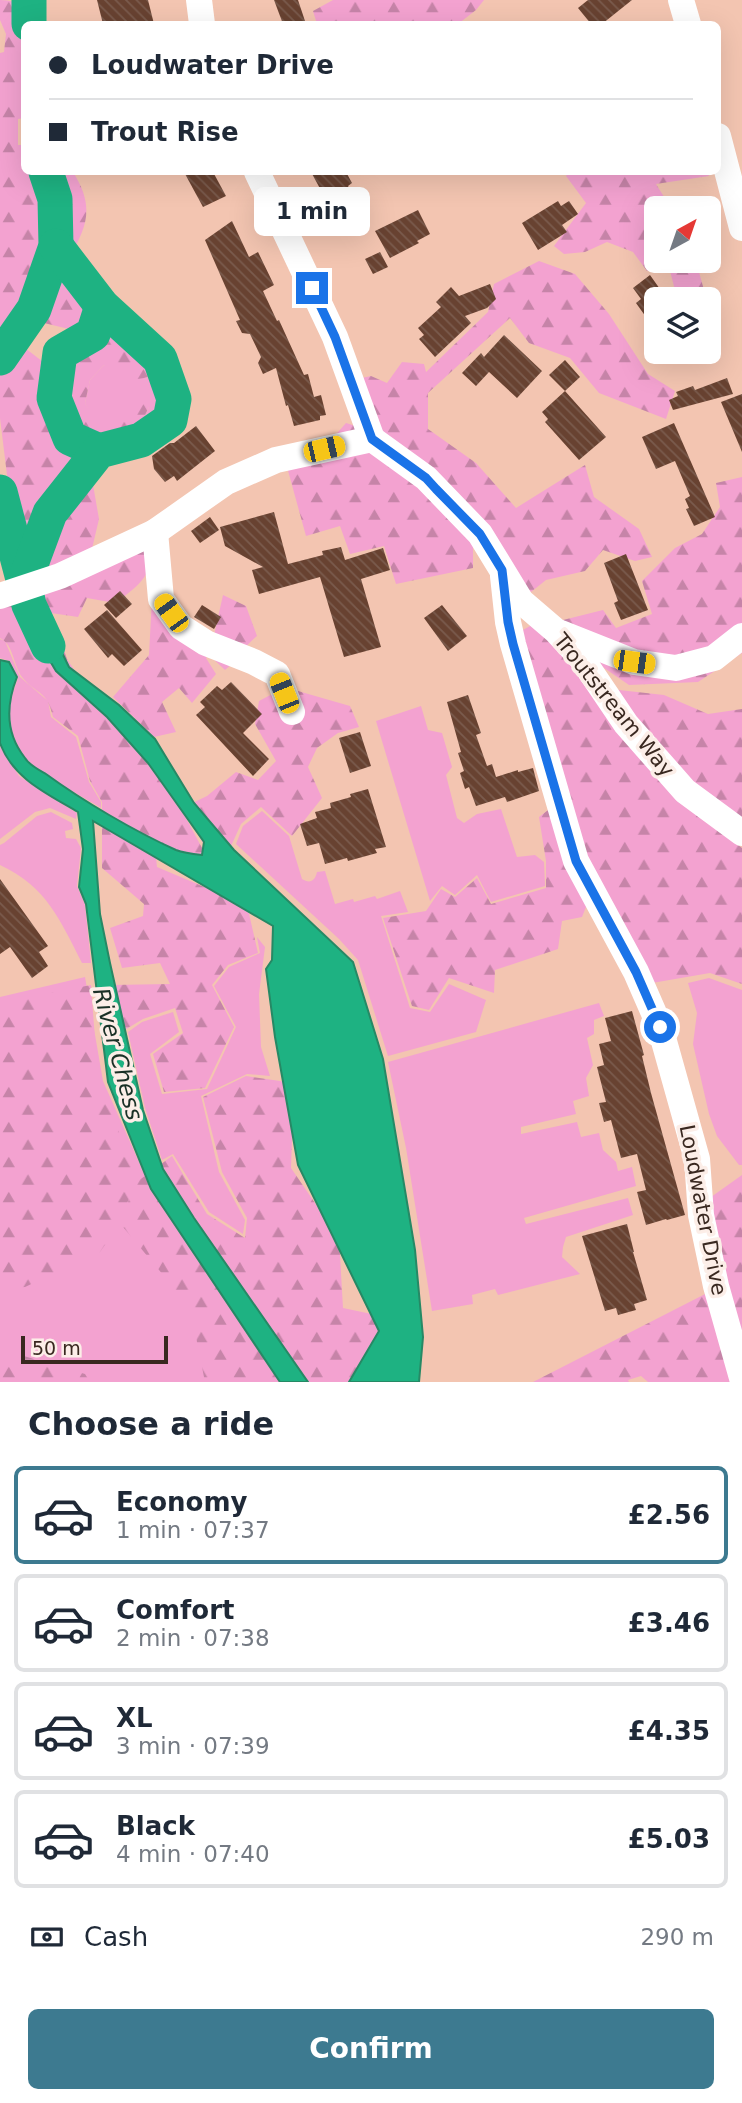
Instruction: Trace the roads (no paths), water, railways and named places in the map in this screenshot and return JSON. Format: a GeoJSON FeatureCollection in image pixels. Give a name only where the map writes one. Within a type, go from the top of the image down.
{"type":"FeatureCollection","features":[{"type":"Feature","properties":{"kind":"street"},"geometry":{"type":"LineString","coordinates":[[199,0],[202,21]]}},
{"type":"Feature","properties":{"kind":"street"},"geometry":{"type":"LineString","coordinates":[[681,0],[687,21]]}},
{"type":"Feature","properties":{"kind":"street"},"geometry":{"type":"LineString","coordinates":[[721,148],[742,228]]}},
{"type":"Feature","properties":{"kind":"street"},"geometry":{"type":"LineString","coordinates":[[4,594],[60,576],[155,532],[226,482],[276,460],[372,439],[335,337],[258,175]]}},
{"type":"Feature","properties":{"kind":"street","name":"Troutstream Way"},"geometry":{"type":"LineString","coordinates":[[372,439],[426,478],[480,534],[521,601],[556,631],[582,659],[626,724],[685,791],[742,833]]}},
{"type":"Feature","properties":{"kind":"street"},"geometry":{"type":"LineString","coordinates":[[155,532],[161,599],[181,627],[206,643],[277,674],[292,712]]}},
{"type":"Feature","properties":{"kind":"street","name":"Loudwater Drive"},"geometry":{"type":"LineString","coordinates":[[502,570],[513,644],[576,861],[636,972],[660,1027],[697,1159],[701,1215],[716,1286],[742,1378]]}},
{"type":"Feature","properties":{"kind":"street"},"geometry":{"type":"LineString","coordinates":[[556,631],[634,662],[676,668],[714,657],[742,636]]}},
{"type":"Feature","properties":{"kind":"water"},"geometry":{"type":"Polygon","coordinates":[[[36,599],[69,667],[119,705],[155,739],[194,803],[234,850],[353,962],[383,1059],[415,1250],[423,1337],[419,1382],[349,1382],[379,1331],[298,1165],[266,969],[272,960],[273,926],[93,821],[100,914],[143,1110],[163,1169],[308,1382],[280,1382],[151,1189],[108,1082],[86,904],[79,887],[83,849],[78,812],[22,776],[6,756],[0,743],[0,660],[9,662],[17,677],[9,719],[18,748],[29,763],[109,815],[176,850],[202,855],[204,842],[148,763],[107,717],[56,671],[37,639],[23,605],[36,599]]]}},
{"type":"Feature","properties":{"kind":"waterway","name":"River Chess"},"geometry":{"type":"LineString","coordinates":[[29,0],[29,21]]}},
{"type":"Feature","properties":{"kind":"waterway","name":"River Chess"},"geometry":{"type":"LineString","coordinates":[[0,358],[34,309],[56,246],[55,199],[47,175]]}},
{"type":"Feature","properties":{"kind":"waterway","name":"River Chess"},"geometry":{"type":"LineString","coordinates":[[48,646],[29,605],[24,583],[50,513],[99,451],[141,440],[170,420],[174,399],[160,359],[102,306],[56,246]]}},
{"type":"Feature","properties":{"kind":"waterway","name":"River Chess"},"geometry":{"type":"LineString","coordinates":[[99,451],[70,438],[54,398],[60,353],[93,334],[102,306]]}},
{"type":"Feature","properties":{"kind":"waterway","name":"River Chess"},"geometry":{"type":"LineString","coordinates":[[0,492],[24,583]]}}]}
